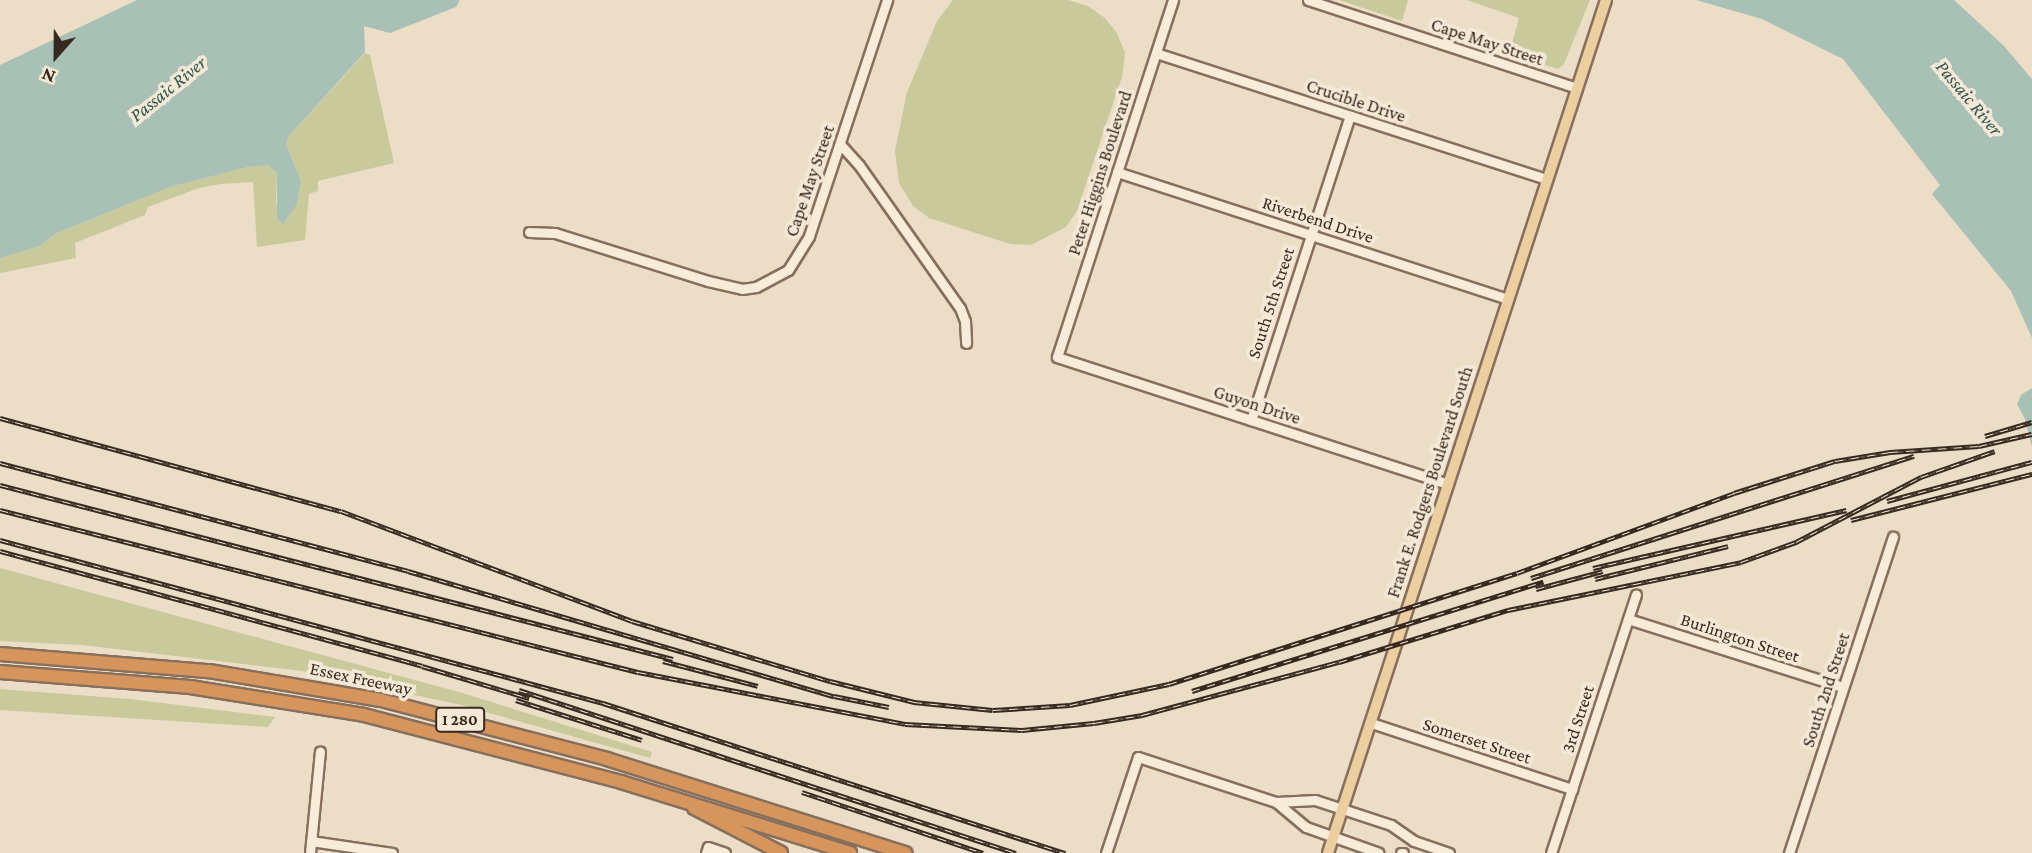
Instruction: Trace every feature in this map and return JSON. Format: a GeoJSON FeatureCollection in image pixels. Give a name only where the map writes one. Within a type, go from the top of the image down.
{"type":"FeatureCollection","features":[{"type":"Feature","properties":{"kind":"highway","name":"Essex Freeway"},"geometry":{"type":"LineString","coordinates":[[0,654],[208,671],[381,700],[607,759],[906,853]]}},
{"type":"Feature","properties":{"kind":"highway","name":"Essex Freeway"},"geometry":{"type":"LineString","coordinates":[[0,672],[161,684],[326,708],[450,735],[682,800],[850,853]]}},
{"type":"Feature","properties":{"kind":"highway"},"geometry":{"type":"LineString","coordinates":[[682,800],[703,815],[781,853]]}},
{"type":"Feature","properties":{"kind":"main road"},"geometry":{"type":"LineString","coordinates":[[1547,179],[1606,0]]}},
{"type":"Feature","properties":{"kind":"main road","name":"Frank E. Rodgers Boulevard South"},"geometry":{"type":"LineString","coordinates":[[1328,853],[1547,179]]}},
{"type":"Feature","properties":{"kind":"street","name":"Cape May Street"},"geometry":{"type":"LineString","coordinates":[[529,232],[555,233],[742,289],[756,287],[788,270],[800,254],[840,144],[887,0]]}},
{"type":"Feature","properties":{"kind":"street","name":"Peter Higgins Boulevard"},"geometry":{"type":"LineString","coordinates":[[1057,356],[1173,0]]}},
{"type":"Feature","properties":{"kind":"street","name":"Cape May Street"},"geometry":{"type":"LineString","coordinates":[[1308,0],[1577,88]]}},
{"type":"Feature","properties":{"kind":"street","name":"Crucible Drive"},"geometry":{"type":"LineString","coordinates":[[1156,53],[1547,179]]}},
{"type":"Feature","properties":{"kind":"street","name":"South 5th Street"},"geometry":{"type":"LineString","coordinates":[[1251,420],[1350,116]]}},
{"type":"Feature","properties":{"kind":"street"},"geometry":{"type":"LineString","coordinates":[[840,144],[859,165],[960,308],[965,321],[966,343]]}},
{"type":"Feature","properties":{"kind":"street","name":"Riverbend Drive"},"geometry":{"type":"LineString","coordinates":[[1118,172],[1508,299]]}},
{"type":"Feature","properties":{"kind":"street","name":"Guyon Drive"},"geometry":{"type":"LineString","coordinates":[[1057,356],[1448,484]]}},
{"type":"Feature","properties":{"kind":"street","name":"South 2nd Street"},"geometry":{"type":"LineString","coordinates":[[1788,853],[1893,537]]}},
{"type":"Feature","properties":{"kind":"street","name":"3rd Street"},"geometry":{"type":"LineString","coordinates":[[1551,853],[1636,595]]}},
{"type":"Feature","properties":{"kind":"street","name":"Burlington Street"},"geometry":{"type":"LineString","coordinates":[[1628,619],[1843,687]]}},
{"type":"Feature","properties":{"kind":"street","name":"Somerset Street"},"geometry":{"type":"LineString","coordinates":[[1372,721],[1572,789]]}},
{"type":"Feature","properties":{"kind":"street"},"geometry":{"type":"LineString","coordinates":[[310,853],[320,751]]}},
{"type":"Feature","properties":{"kind":"street"},"geometry":{"type":"LineString","coordinates":[[1106,853],[1139,757],[1276,802],[1309,799],[1342,809],[1391,825],[1414,841],[1449,853]]}},
{"type":"Feature","properties":{"kind":"street"},"geometry":{"type":"LineString","coordinates":[[1276,802],[1299,823],[1333,838],[1379,853]]}},
{"type":"Feature","properties":{"kind":"street"},"geometry":{"type":"LineString","coordinates":[[311,841],[392,853]]}},
{"type":"Feature","properties":{"kind":"street"},"geometry":{"type":"LineString","coordinates":[[707,850],[725,853]]}},
{"type":"Feature","properties":{"kind":"green space"},"geometry":{"type":"Polygon","coordinates":[[[953,0],[1068,0],[1088,6],[1105,18],[1117,33],[1125,53],[1122,77],[1077,211],[1066,227],[1031,245],[1010,244],[929,218],[913,206],[899,183],[895,151],[907,92],[937,21],[953,0]]]}},
{"type":"Feature","properties":{"kind":"green space"},"geometry":{"type":"Polygon","coordinates":[[[1339,0],[1408,0],[1402,21],[1339,0]]]}},
{"type":"Feature","properties":{"kind":"green space"},"geometry":{"type":"Polygon","coordinates":[[[1467,0],[1590,0],[1564,64],[1558,69],[1509,54],[1519,18],[1467,0]]]}},
{"type":"Feature","properties":{"kind":"green space"},"geometry":{"type":"Polygon","coordinates":[[[365,53],[370,55],[394,163],[318,181],[318,191],[309,194],[305,240],[257,247],[253,182],[221,184],[199,188],[148,207],[145,215],[75,243],[76,258],[0,273],[0,258],[40,246],[55,234],[170,187],[248,167],[268,165],[277,173],[276,204],[297,204],[301,181],[286,144],[289,136],[365,53]]]}},
{"type":"Feature","properties":{"kind":"green space"},"geometry":{"type":"Polygon","coordinates":[[[0,568],[459,692],[652,752],[650,758],[461,705],[303,671],[82,645],[0,641],[0,568]]]}},
{"type":"Feature","properties":{"kind":"green space"},"geometry":{"type":"Polygon","coordinates":[[[0,689],[130,699],[275,717],[268,727],[0,710],[0,689]]]}},
{"type":"Feature","properties":{"kind":"water","name":"Passaic River"},"geometry":{"type":"Polygon","coordinates":[[[137,0],[460,0],[456,7],[390,33],[364,26],[365,52],[289,136],[286,144],[301,181],[297,204],[283,224],[277,218],[277,173],[268,165],[248,167],[170,187],[55,234],[40,246],[0,258],[0,65],[137,0]]]}},
{"type":"Feature","properties":{"kind":"water","name":"Passaic River"},"geometry":{"type":"Polygon","coordinates":[[[1696,0],[1954,0],[2003,45],[2032,79],[2032,338],[2011,291],[1932,194],[1940,185],[1843,59],[1762,19],[1696,0]]]}},
{"type":"Feature","properties":{"kind":"water"},"geometry":{"type":"Polygon","coordinates":[[[2032,388],[2032,447],[2025,419],[2017,404],[2021,395],[2032,388]]]}},
{"type":"Feature","properties":{"kind":"railway"},"geometry":{"type":"LineString","coordinates":[[0,418],[341,511],[632,621],[830,681],[914,702],[993,710],[1070,705],[1169,684],[1517,573],[1734,493],[1835,461],[1890,452],[1979,446],[2032,434]]}},
{"type":"Feature","properties":{"kind":"railway"},"geometry":{"type":"LineString","coordinates":[[1985,436],[2032,422]]}},
{"type":"Feature","properties":{"kind":"railway"},"geometry":{"type":"LineString","coordinates":[[0,510],[638,672],[905,724],[1022,730],[1142,715],[1339,662],[1508,610],[1741,562],[1796,542],[1921,477],[1995,451]]}},
{"type":"Feature","properties":{"kind":"railway"},"geometry":{"type":"LineString","coordinates":[[1531,578],[1914,456]]}},
{"type":"Feature","properties":{"kind":"railway"},"geometry":{"type":"LineString","coordinates":[[1887,501],[2032,462]]}},
{"type":"Feature","properties":{"kind":"railway"},"geometry":{"type":"LineString","coordinates":[[0,463],[408,571],[834,696],[889,707]]}},
{"type":"Feature","properties":{"kind":"railway"},"geometry":{"type":"LineString","coordinates":[[1851,520],[2032,474]]}},
{"type":"Feature","properties":{"kind":"railway"},"geometry":{"type":"LineString","coordinates":[[0,485],[673,659]]}},
{"type":"Feature","properties":{"kind":"railway"},"geometry":{"type":"LineString","coordinates":[[1593,568],[1846,510]]}},
{"type":"Feature","properties":{"kind":"railway"},"geometry":{"type":"LineString","coordinates":[[0,540],[603,703],[1065,853]]}},
{"type":"Feature","properties":{"kind":"railway"},"geometry":{"type":"LineString","coordinates":[[1595,579],[1728,546]]}},
{"type":"Feature","properties":{"kind":"railway"},"geometry":{"type":"LineString","coordinates":[[0,551],[422,666],[529,698]]}},
{"type":"Feature","properties":{"kind":"railway"},"geometry":{"type":"LineString","coordinates":[[1536,589],[1603,571]]}},
{"type":"Feature","properties":{"kind":"railway"},"geometry":{"type":"LineString","coordinates":[[1192,691],[1543,582]]}},
{"type":"Feature","properties":{"kind":"railway"},"geometry":{"type":"LineString","coordinates":[[663,661],[758,686]]}},
{"type":"Feature","properties":{"kind":"railway"},"geometry":{"type":"LineString","coordinates":[[519,690],[1016,853]]}},
{"type":"Feature","properties":{"kind":"railway"},"geometry":{"type":"LineString","coordinates":[[516,700],[642,740]]}},
{"type":"Feature","properties":{"kind":"railway"},"geometry":{"type":"LineString","coordinates":[[802,792],[983,853]]}}]}
